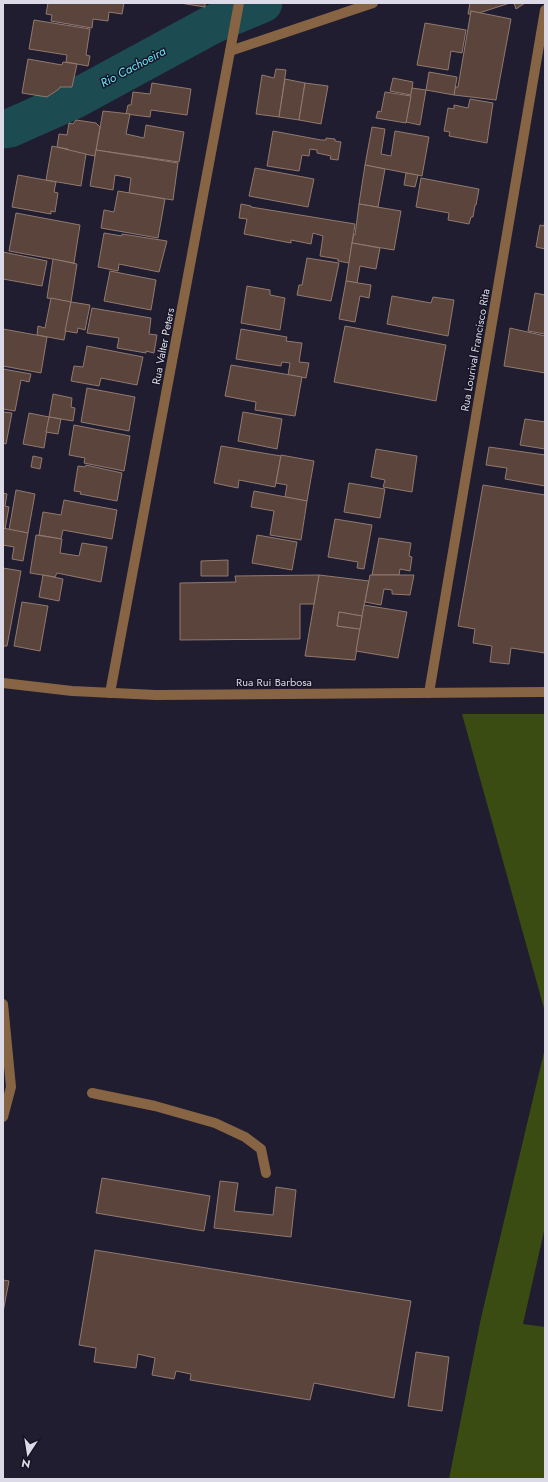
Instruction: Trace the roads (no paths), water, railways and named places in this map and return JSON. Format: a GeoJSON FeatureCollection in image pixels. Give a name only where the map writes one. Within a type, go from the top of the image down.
{"type":"FeatureCollection","features":[{"type":"Feature","properties":{"kind":"street","name":"Rua Valter Peters"},"geometry":{"type":"LineString","coordinates":[[110,693],[239,3]]}},
{"type":"Feature","properties":{"kind":"street"},"geometry":{"type":"LineString","coordinates":[[230,51],[373,3]]}},
{"type":"Feature","properties":{"kind":"street","name":"Rua Lourival Francisco Rita"},"geometry":{"type":"LineString","coordinates":[[429,693],[545,10]]}},
{"type":"Feature","properties":{"kind":"street","name":"Rua Rui Barbosa"},"geometry":{"type":"LineString","coordinates":[[3,683],[72,691],[110,693],[545,692]]}},
{"type":"Feature","properties":{"kind":"street"},"geometry":{"type":"LineString","coordinates":[[3,1004],[11,1087],[3,1117]]}},
{"type":"Feature","properties":{"kind":"street"},"geometry":{"type":"LineString","coordinates":[[92,1093],[155,1106],[208,1121],[239,1134],[261,1149],[266,1173]]}},
{"type":"Feature","properties":{"kind":"waterway","name":"Rio Cachoeira"},"geometry":{"type":"LineString","coordinates":[[3,129],[10,128],[73,100],[213,24],[263,3]]}}]}
